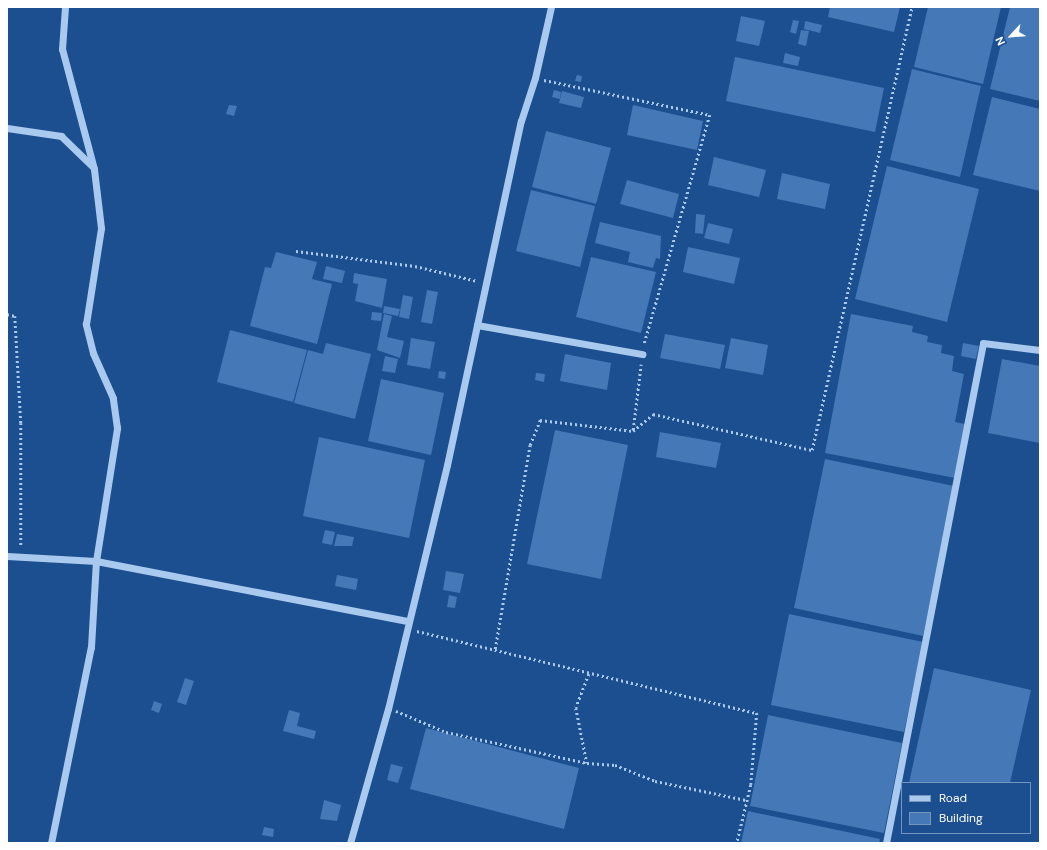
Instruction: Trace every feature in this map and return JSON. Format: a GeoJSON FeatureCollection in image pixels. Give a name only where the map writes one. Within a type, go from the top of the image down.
{"type":"FeatureCollection","features":[{"type":"Feature","properties":{"kind":"street"},"geometry":{"type":"LineString","coordinates":[[51,843],[91,647],[96,561],[117,428],[113,398],[93,353],[86,324],[101,228],[94,169],[62,49],[65,7]]}},
{"type":"Feature","properties":{"kind":"street"},"geometry":{"type":"LineString","coordinates":[[350,843],[388,709],[406,625],[447,465],[521,121],[535,78],[551,7]]}},
{"type":"Feature","properties":{"kind":"street"},"geometry":{"type":"LineString","coordinates":[[7,128],[61,136],[94,169]]}},
{"type":"Feature","properties":{"kind":"street"},"geometry":{"type":"LineString","coordinates":[[477,325],[642,354]]}},
{"type":"Feature","properties":{"kind":"street"},"geometry":{"type":"LineString","coordinates":[[886,843],[983,343],[1040,350]]}},
{"type":"Feature","properties":{"kind":"street"},"geometry":{"type":"LineString","coordinates":[[7,556],[96,561],[406,625]]}},
{"type":"Feature","properties":{"kind":"path"},"geometry":{"type":"LineString","coordinates":[[495,649],[530,445],[540,420],[633,431],[652,414],[812,450],[912,7]]}},
{"type":"Feature","properties":{"kind":"path"},"geometry":{"type":"LineString","coordinates":[[535,78],[710,115],[642,354],[633,431]]}},
{"type":"Feature","properties":{"kind":"path"},"geometry":{"type":"LineString","coordinates":[[296,251],[414,266],[485,283]]}},
{"type":"Feature","properties":{"kind":"path"},"geometry":{"type":"LineString","coordinates":[[7,314],[15,316],[21,423],[21,557]]}},
{"type":"Feature","properties":{"kind":"path"},"geometry":{"type":"LineString","coordinates":[[406,625],[588,674],[757,713],[746,800],[737,843]]}},
{"type":"Feature","properties":{"kind":"path"},"geometry":{"type":"LineString","coordinates":[[587,764],[576,708],[588,674]]}},
{"type":"Feature","properties":{"kind":"path"},"geometry":{"type":"LineString","coordinates":[[388,709],[446,732],[587,764],[615,765],[655,782],[746,800]]}},
{"type":"Feature","properties":{"kind":"building"},"geometry":{"type":"Polygon","coordinates":[[[830,7],[900,7],[894,32],[828,17],[830,7]]]}},
{"type":"Feature","properties":{"kind":"building"},"geometry":{"type":"Polygon","coordinates":[[[928,7],[1001,7],[983,84],[914,67],[928,7]]]}},
{"type":"Feature","properties":{"kind":"building"},"geometry":{"type":"Polygon","coordinates":[[[1010,7],[1040,7],[1040,101],[990,89],[1010,7]]]}},
{"type":"Feature","properties":{"kind":"building"},"geometry":{"type":"Polygon","coordinates":[[[741,16],[765,21],[759,46],[736,41],[741,16]]]}},
{"type":"Feature","properties":{"kind":"building"},"geometry":{"type":"Polygon","coordinates":[[[793,20],[799,21],[796,34],[790,32],[793,20]]]}},
{"type":"Feature","properties":{"kind":"building"},"geometry":{"type":"Polygon","coordinates":[[[805,21],[822,25],[820,33],[804,29],[805,21]]]}},
{"type":"Feature","properties":{"kind":"building"},"geometry":{"type":"Polygon","coordinates":[[[801,30],[809,31],[806,46],[798,44],[801,30]]]}},
{"type":"Feature","properties":{"kind":"building"},"geometry":{"type":"Polygon","coordinates":[[[785,53],[800,57],[798,66],[783,63],[785,53]]]}},
{"type":"Feature","properties":{"kind":"building"},"geometry":{"type":"Polygon","coordinates":[[[735,57],[884,88],[875,132],[726,101],[735,57]]]}},
{"type":"Feature","properties":{"kind":"building"},"geometry":{"type":"Polygon","coordinates":[[[912,69],[981,86],[960,177],[890,160],[912,69]]]}},
{"type":"Feature","properties":{"kind":"building"},"geometry":{"type":"Polygon","coordinates":[[[577,75],[582,76],[581,82],[575,81],[577,75]]]}},
{"type":"Feature","properties":{"kind":"building"},"geometry":{"type":"Polygon","coordinates":[[[554,90],[561,92],[560,99],[552,97],[554,90]]]}},
{"type":"Feature","properties":{"kind":"building"},"geometry":{"type":"Polygon","coordinates":[[[562,91],[584,97],[581,108],[559,103],[562,91]]]}},
{"type":"Feature","properties":{"kind":"building"},"geometry":{"type":"Polygon","coordinates":[[[992,97],[1040,109],[1040,191],[973,175],[992,97]]]}},
{"type":"Feature","properties":{"kind":"building"},"geometry":{"type":"Polygon","coordinates":[[[229,105],[237,106],[234,116],[226,114],[229,105]]]}},
{"type":"Feature","properties":{"kind":"building"},"geometry":{"type":"Polygon","coordinates":[[[633,105],[703,121],[697,150],[627,135],[633,105]]]}},
{"type":"Feature","properties":{"kind":"building"},"geometry":{"type":"Polygon","coordinates":[[[546,131],[611,148],[596,204],[532,187],[546,131]]]}},
{"type":"Feature","properties":{"kind":"building"},"geometry":{"type":"Polygon","coordinates":[[[714,157],[766,170],[759,197],[708,185],[714,157]]]}},
{"type":"Feature","properties":{"kind":"building"},"geometry":{"type":"Polygon","coordinates":[[[887,166],[979,189],[947,322],[855,299],[887,166]]]}},
{"type":"Feature","properties":{"kind":"building"},"geometry":{"type":"Polygon","coordinates":[[[782,173],[830,184],[825,209],[777,199],[782,173]]]}},
{"type":"Feature","properties":{"kind":"building"},"geometry":{"type":"Polygon","coordinates":[[[627,180],[679,194],[673,218],[620,204],[627,180]]]}},
{"type":"Feature","properties":{"kind":"building"},"geometry":{"type":"Polygon","coordinates":[[[531,190],[595,206],[580,267],[516,251],[531,190]]]}},
{"type":"Feature","properties":{"kind":"building"},"geometry":{"type":"Polygon","coordinates":[[[696,214],[705,215],[703,234],[695,233],[696,214]]]}},
{"type":"Feature","properties":{"kind":"building"},"geometry":{"type":"Polygon","coordinates":[[[600,222],[661,236],[660,259],[656,258],[653,268],[628,262],[630,252],[595,243],[600,222]]]}},
{"type":"Feature","properties":{"kind":"building"},"geometry":{"type":"Polygon","coordinates":[[[708,223],[733,229],[729,244],[704,238],[708,223]]]}},
{"type":"Feature","properties":{"kind":"building"},"geometry":{"type":"Polygon","coordinates":[[[688,247],[740,258],[734,284],[683,272],[688,247]]]}},
{"type":"Feature","properties":{"kind":"building"},"geometry":{"type":"Polygon","coordinates":[[[276,252],[317,262],[312,279],[332,284],[317,344],[250,326],[265,267],[271,268],[276,252]]]}},
{"type":"Feature","properties":{"kind":"building"},"geometry":{"type":"Polygon","coordinates":[[[591,257],[656,272],[641,333],[576,317],[591,257]]]}},
{"type":"Feature","properties":{"kind":"building"},"geometry":{"type":"Polygon","coordinates":[[[326,266],[345,271],[342,283],[323,279],[326,266]]]}},
{"type":"Feature","properties":{"kind":"building"},"geometry":{"type":"Polygon","coordinates":[[[354,273],[387,279],[382,308],[355,301],[358,284],[353,283],[354,273]]]}},
{"type":"Feature","properties":{"kind":"building"},"geometry":{"type":"Polygon","coordinates":[[[427,290],[438,292],[432,324],[421,322],[427,290]]]}},
{"type":"Feature","properties":{"kind":"building"},"geometry":{"type":"Polygon","coordinates":[[[403,295],[413,297],[409,319],[399,317],[403,295]]]}},
{"type":"Feature","properties":{"kind":"building"},"geometry":{"type":"Polygon","coordinates":[[[384,306],[400,309],[398,316],[383,313],[384,306]]]}},
{"type":"Feature","properties":{"kind":"building"},"geometry":{"type":"Polygon","coordinates":[[[372,312],[382,313],[381,321],[371,320],[372,312]]]}},
{"type":"Feature","properties":{"kind":"building"},"geometry":{"type":"Polygon","coordinates":[[[384,314],[392,316],[387,337],[404,341],[400,358],[377,350],[384,314]]]}},
{"type":"Feature","properties":{"kind":"building"},"geometry":{"type":"Polygon","coordinates":[[[851,314],[913,326],[912,332],[928,336],[927,342],[942,345],[941,353],[954,356],[952,371],[964,374],[955,422],[965,424],[955,478],[825,453],[851,314]]]}},
{"type":"Feature","properties":{"kind":"building"},"geometry":{"type":"Polygon","coordinates":[[[230,330],[307,350],[293,402],[217,382],[230,330]]]}},
{"type":"Feature","properties":{"kind":"building"},"geometry":{"type":"Polygon","coordinates":[[[665,334],[725,345],[720,369],[660,358],[665,334]]]}},
{"type":"Feature","properties":{"kind":"building"},"geometry":{"type":"Polygon","coordinates":[[[411,338],[435,342],[430,369],[407,365],[411,338]]]}},
{"type":"Feature","properties":{"kind":"building"},"geometry":{"type":"Polygon","coordinates":[[[731,338],[768,345],[763,375],[725,368],[731,338]]]}},
{"type":"Feature","properties":{"kind":"building"},"geometry":{"type":"Polygon","coordinates":[[[326,343],[371,354],[355,419],[294,403],[308,350],[323,354],[326,343]]]}},
{"type":"Feature","properties":{"kind":"building"},"geometry":{"type":"Polygon","coordinates":[[[963,343],[979,346],[976,359],[961,356],[963,343]]]}},
{"type":"Feature","properties":{"kind":"building"},"geometry":{"type":"Polygon","coordinates":[[[565,354],[611,363],[607,390],[560,381],[565,354]]]}},
{"type":"Feature","properties":{"kind":"building"},"geometry":{"type":"Polygon","coordinates":[[[385,356],[398,359],[395,373],[382,371],[385,356]]]}},
{"type":"Feature","properties":{"kind":"building"},"geometry":{"type":"Polygon","coordinates":[[[1002,359],[1040,366],[1040,443],[988,433],[1002,359]]]}},
{"type":"Feature","properties":{"kind":"building"},"geometry":{"type":"Polygon","coordinates":[[[439,371],[446,372],[445,379],[438,378],[439,371]]]}},
{"type":"Feature","properties":{"kind":"building"},"geometry":{"type":"Polygon","coordinates":[[[536,373],[545,374],[544,382],[535,380],[536,373]]]}},
{"type":"Feature","properties":{"kind":"building"},"geometry":{"type":"Polygon","coordinates":[[[381,379],[444,393],[431,455],[368,441],[381,379]]]}},
{"type":"Feature","properties":{"kind":"building"},"geometry":{"type":"Polygon","coordinates":[[[555,430],[628,445],[601,579],[527,564],[555,430]]]}},
{"type":"Feature","properties":{"kind":"building"},"geometry":{"type":"Polygon","coordinates":[[[660,432],[721,443],[716,468],[656,457],[660,432]]]}},
{"type":"Feature","properties":{"kind":"building"},"geometry":{"type":"Polygon","coordinates":[[[319,437],[425,460],[409,538],[303,516],[319,437]]]}},
{"type":"Feature","properties":{"kind":"building"},"geometry":{"type":"Polygon","coordinates":[[[825,459],[954,486],[923,636],[794,608],[825,459]]]}},
{"type":"Feature","properties":{"kind":"building"},"geometry":{"type":"Polygon","coordinates":[[[325,530],[335,532],[332,545],[322,543],[325,530]]]}},
{"type":"Feature","properties":{"kind":"building"},"geometry":{"type":"Polygon","coordinates":[[[337,534],[354,537],[352,546],[334,546],[337,534]]]}},
{"type":"Feature","properties":{"kind":"building"},"geometry":{"type":"Polygon","coordinates":[[[446,571],[464,574],[460,593],[443,590],[446,571]]]}},
{"type":"Feature","properties":{"kind":"building"},"geometry":{"type":"Polygon","coordinates":[[[337,575],[358,579],[356,590],[335,586],[337,575]]]}},
{"type":"Feature","properties":{"kind":"building"},"geometry":{"type":"Polygon","coordinates":[[[449,595],[457,597],[455,608],[447,607],[449,595]]]}},
{"type":"Feature","properties":{"kind":"building"},"geometry":{"type":"Polygon","coordinates":[[[789,614],[923,642],[904,732],[771,705],[789,614]]]}},
{"type":"Feature","properties":{"kind":"building"},"geometry":{"type":"Polygon","coordinates":[[[934,668],[1031,690],[1010,782],[909,782],[934,668]]]}},
{"type":"Feature","properties":{"kind":"building"},"geometry":{"type":"Polygon","coordinates":[[[185,678],[194,681],[186,705],[177,702],[185,678]]]}},
{"type":"Feature","properties":{"kind":"building"},"geometry":{"type":"Polygon","coordinates":[[[154,701],[162,704],[159,713],[151,710],[154,701]]]}},
{"type":"Feature","properties":{"kind":"building"},"geometry":{"type":"Polygon","coordinates":[[[289,710],[300,713],[297,726],[316,731],[314,739],[283,731],[289,710]]]}},
{"type":"Feature","properties":{"kind":"building"},"geometry":{"type":"Polygon","coordinates":[[[768,715],[902,743],[884,833],[750,806],[768,715]]]}},
{"type":"Feature","properties":{"kind":"building"},"geometry":{"type":"Polygon","coordinates":[[[426,728],[579,768],[564,829],[410,789],[426,728]]]}},
{"type":"Feature","properties":{"kind":"building"},"geometry":{"type":"Polygon","coordinates":[[[391,764],[403,767],[398,783],[387,780],[391,764]]]}},
{"type":"Feature","properties":{"kind":"building"},"geometry":{"type":"Polygon","coordinates":[[[324,800],[341,805],[337,821],[320,819],[324,800]]]}},
{"type":"Feature","properties":{"kind":"building"},"geometry":{"type":"Polygon","coordinates":[[[748,811],[880,839],[879,843],[741,843],[748,811]]]}},
{"type":"Feature","properties":{"kind":"building"},"geometry":{"type":"Polygon","coordinates":[[[264,827],[274,829],[273,837],[262,835],[264,827]]]}}]}
